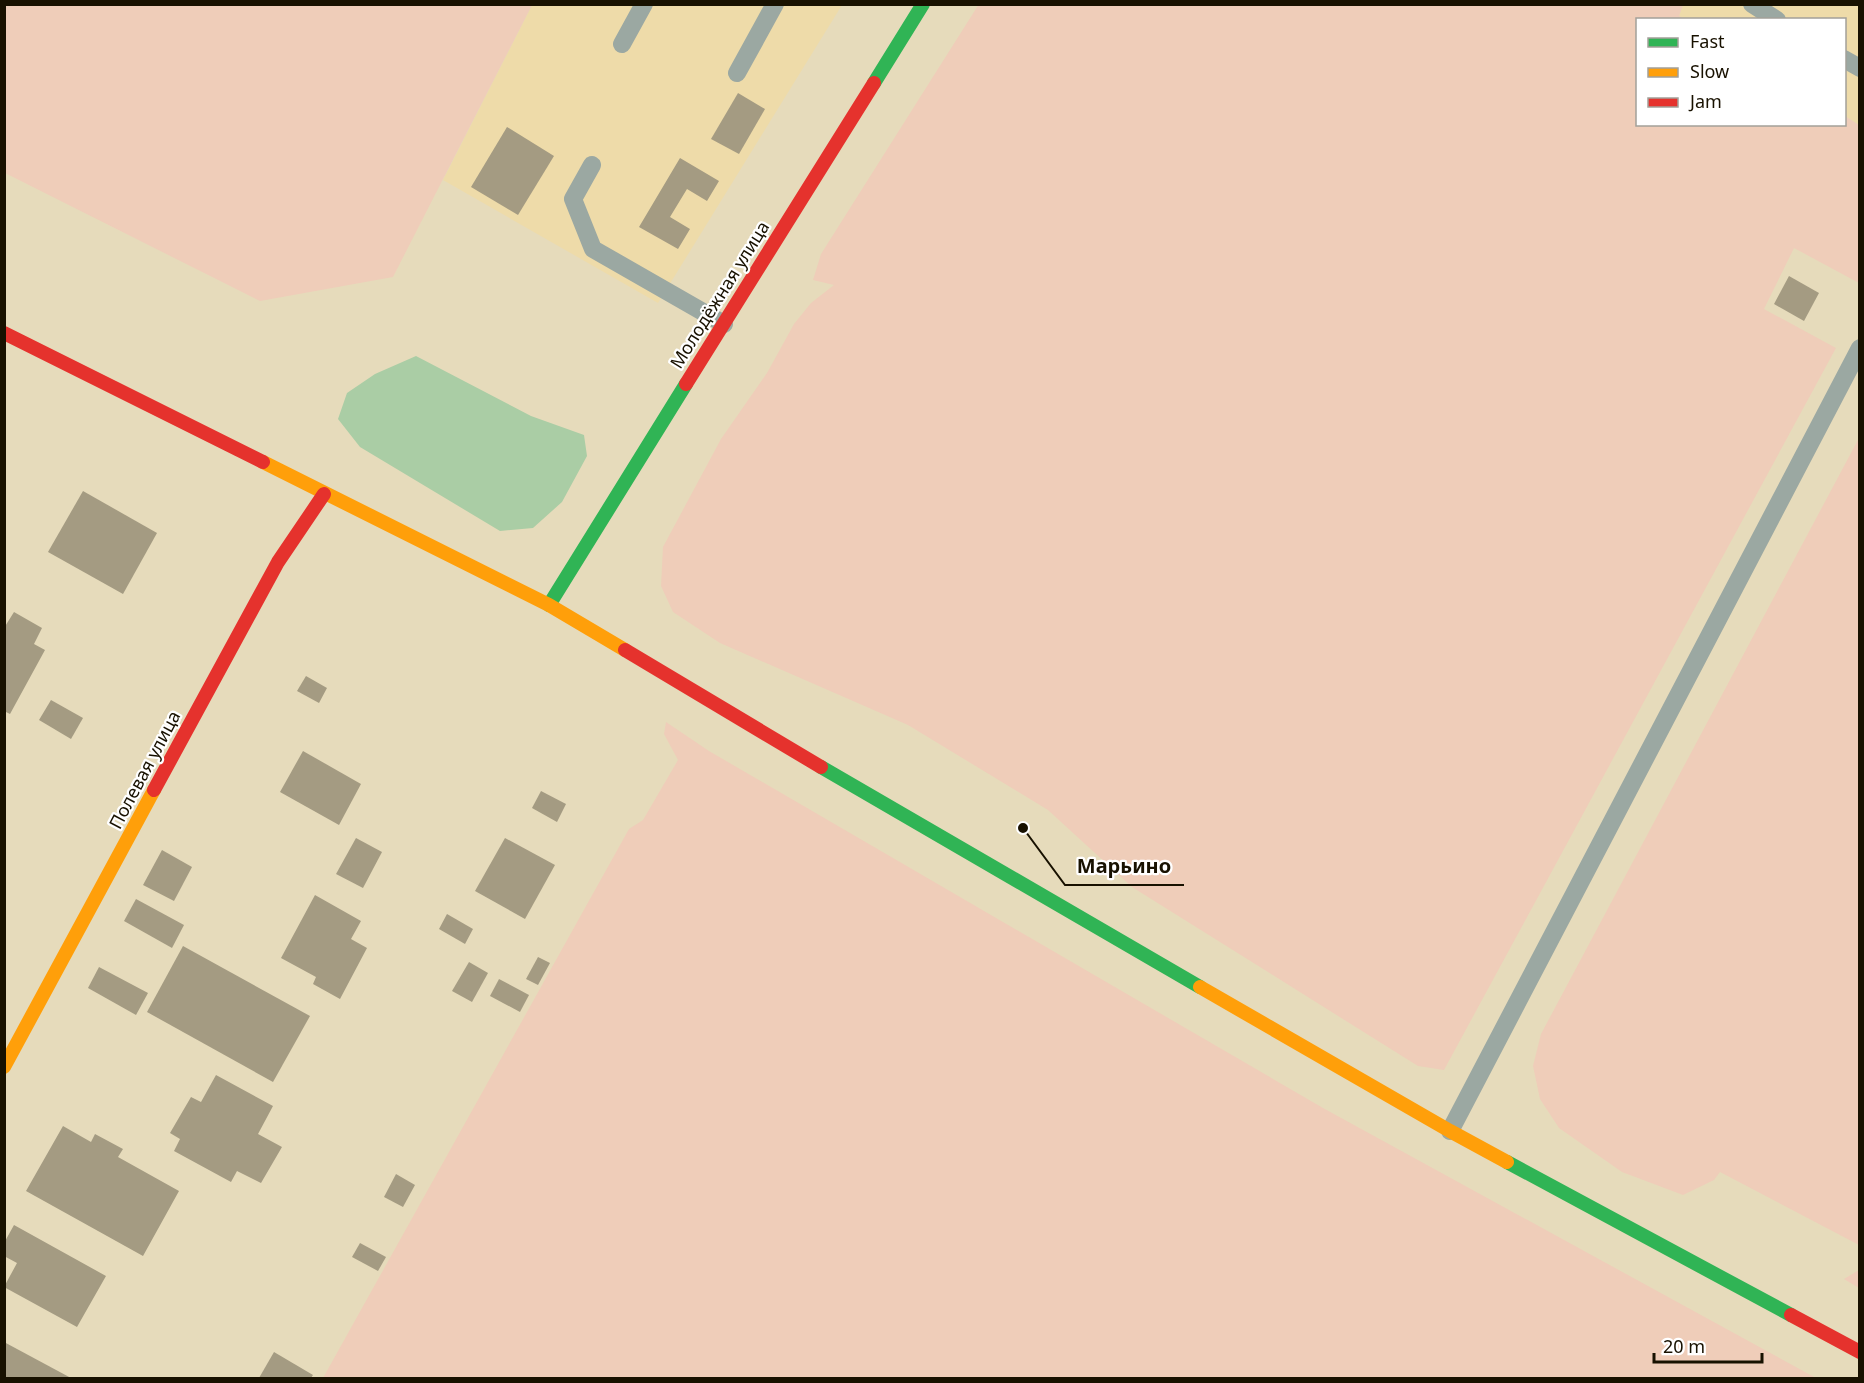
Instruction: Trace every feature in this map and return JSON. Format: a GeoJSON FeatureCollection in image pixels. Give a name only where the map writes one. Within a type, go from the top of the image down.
{"type":"FeatureCollection","features":[{"type":"Feature","properties":{"kind":"street","name":"Молодёжная улица"},"geometry":{"type":"LineString","coordinates":[[549,605],[923,4]]}},
{"type":"Feature","properties":{"kind":"street"},"geometry":{"type":"LineString","coordinates":[[4,333],[549,605],[884,804],[1450,1131],[1860,1352]]}},
{"type":"Feature","properties":{"kind":"street","name":"Полевая улица"},"geometry":{"type":"LineString","coordinates":[[4,1067],[278,562],[324,494]]}},
{"type":"Feature","properties":{"kind":"lane"},"geometry":{"type":"LineString","coordinates":[[622,44],[644,4]]}},
{"type":"Feature","properties":{"kind":"lane"},"geometry":{"type":"LineString","coordinates":[[737,73],[775,4]]}},
{"type":"Feature","properties":{"kind":"lane"},"geometry":{"type":"LineString","coordinates":[[1752,4],[1774,18]]}},
{"type":"Feature","properties":{"kind":"lane"},"geometry":{"type":"LineString","coordinates":[[1846,60],[1860,68]]}},
{"type":"Feature","properties":{"kind":"lane"},"geometry":{"type":"LineString","coordinates":[[592,165],[573,200],[592,249],[724,324]]}},
{"type":"Feature","properties":{"kind":"lane"},"geometry":{"type":"LineString","coordinates":[[1450,1131],[1860,348]]}},
{"type":"Feature","properties":{"kind":"shaded area"},"geometry":{"type":"Polygon","coordinates":[[[979,4],[1683,5],[1679,16],[1683,18],[1636,18],[1636,126],[1846,126],[1846,117],[1859,125],[1859,283],[1794,248],[1764,309],[1836,348],[1444,1070],[1418,1066],[1132,887],[1048,810],[908,725],[720,643],[673,612],[661,586],[663,547],[721,439],[767,373],[794,324],[811,303],[834,285],[813,280],[821,254],[979,4]]]}},
{"type":"Feature","properties":{"kind":"shaded area"},"geometry":{"type":"Polygon","coordinates":[[[4,5],[532,5],[393,277],[260,301],[5,173],[4,5]]]}},
{"type":"Feature","properties":{"kind":"shaded area"},"geometry":{"type":"Polygon","coordinates":[[[532,5],[842,5],[658,303],[443,180],[532,5]]]}},
{"type":"Feature","properties":{"kind":"shaded area"},"geometry":{"type":"Polygon","coordinates":[[[1683,5],[1859,5],[1859,125],[1846,117],[1846,18],[1682,18],[1679,16],[1683,5]]]}},
{"type":"Feature","properties":{"kind":"shaded area"},"geometry":{"type":"Polygon","coordinates":[[[416,356],[531,416],[584,435],[587,456],[562,502],[533,528],[500,531],[360,447],[338,419],[347,393],[375,374],[416,356]]]}},
{"type":"Feature","properties":{"kind":"shaded area"},"geometry":{"type":"Polygon","coordinates":[[[1859,438],[1859,1245],[1720,1172],[1714,1180],[1683,1195],[1622,1172],[1559,1128],[1540,1099],[1533,1066],[1541,1034],[1859,438]]]}},
{"type":"Feature","properties":{"kind":"shaded area"},"geometry":{"type":"Polygon","coordinates":[[[666,722],[709,751],[1323,1108],[1816,1378],[323,1378],[629,829],[643,820],[678,760],[664,734],[666,722]]]}},
{"type":"Feature","properties":{"kind":"shaded area"},"geometry":{"type":"Polygon","coordinates":[[[1859,1270],[1859,1288],[1844,1279],[1859,1270]]]}},
{"type":"Feature","properties":{"kind":"building"},"geometry":{"type":"Polygon","coordinates":[[[738,93],[765,109],[739,154],[711,139],[738,93]]]}},
{"type":"Feature","properties":{"kind":"building"},"geometry":{"type":"Polygon","coordinates":[[[507,127],[554,156],[518,215],[471,187],[507,127]]]}},
{"type":"Feature","properties":{"kind":"building"},"geometry":{"type":"Polygon","coordinates":[[[680,158],[719,181],[707,201],[687,189],[670,217],[690,229],[678,249],[639,227],[680,158]]]}},
{"type":"Feature","properties":{"kind":"building"},"geometry":{"type":"Polygon","coordinates":[[[1789,276],[1819,293],[1804,321],[1774,304],[1789,276]]]}},
{"type":"Feature","properties":{"kind":"building"},"geometry":{"type":"Polygon","coordinates":[[[83,491],[157,533],[123,594],[48,552],[83,491]]]}},
{"type":"Feature","properties":{"kind":"building"},"geometry":{"type":"Polygon","coordinates":[[[14,612],[42,628],[34,644],[45,650],[10,714],[4,711],[4,628],[14,612]]]}},
{"type":"Feature","properties":{"kind":"building"},"geometry":{"type":"Polygon","coordinates":[[[306,676],[327,688],[319,703],[297,691],[306,676]]]}},
{"type":"Feature","properties":{"kind":"building"},"geometry":{"type":"Polygon","coordinates":[[[51,700],[83,718],[71,739],[39,720],[51,700]]]}},
{"type":"Feature","properties":{"kind":"building"},"geometry":{"type":"Polygon","coordinates":[[[303,751],[361,784],[339,825],[280,792],[303,751]]]}},
{"type":"Feature","properties":{"kind":"building"},"geometry":{"type":"Polygon","coordinates":[[[541,791],[566,804],[557,822],[532,808],[541,791]]]}},
{"type":"Feature","properties":{"kind":"building"},"geometry":{"type":"Polygon","coordinates":[[[356,838],[382,852],[363,888],[336,874],[356,838]]]}},
{"type":"Feature","properties":{"kind":"building"},"geometry":{"type":"Polygon","coordinates":[[[505,838],[555,865],[525,919],[475,891],[505,838]]]}},
{"type":"Feature","properties":{"kind":"building"},"geometry":{"type":"Polygon","coordinates":[[[162,850],[192,867],[174,901],[143,885],[162,850]]]}},
{"type":"Feature","properties":{"kind":"building"},"geometry":{"type":"Polygon","coordinates":[[[315,895],[361,921],[351,939],[367,948],[340,999],[313,984],[316,977],[281,958],[315,895]]]}},
{"type":"Feature","properties":{"kind":"building"},"geometry":{"type":"Polygon","coordinates":[[[136,899],[184,925],[172,948],[124,921],[136,899]]]}},
{"type":"Feature","properties":{"kind":"building"},"geometry":{"type":"Polygon","coordinates":[[[447,914],[473,929],[465,944],[439,929],[447,914]]]}},
{"type":"Feature","properties":{"kind":"building"},"geometry":{"type":"Polygon","coordinates":[[[183,946],[310,1016],[273,1082],[147,1012],[183,946]]]}},
{"type":"Feature","properties":{"kind":"building"},"geometry":{"type":"Polygon","coordinates":[[[538,957],[550,963],[538,985],[526,979],[538,957]]]}},
{"type":"Feature","properties":{"kind":"building"},"geometry":{"type":"Polygon","coordinates":[[[469,962],[488,973],[472,1002],[452,991],[469,962]]]}},
{"type":"Feature","properties":{"kind":"building"},"geometry":{"type":"Polygon","coordinates":[[[99,967],[148,993],[136,1015],[88,988],[99,967]]]}},
{"type":"Feature","properties":{"kind":"building"},"geometry":{"type":"Polygon","coordinates":[[[499,979],[529,995],[520,1012],[490,996],[499,979]]]}},
{"type":"Feature","properties":{"kind":"building"},"geometry":{"type":"Polygon","coordinates":[[[216,1075],[273,1106],[258,1134],[282,1147],[261,1183],[237,1171],[231,1182],[174,1151],[180,1139],[170,1133],[191,1097],[201,1102],[216,1075]]]}},
{"type":"Feature","properties":{"kind":"building"},"geometry":{"type":"Polygon","coordinates":[[[63,1126],[91,1142],[95,1134],[123,1149],[118,1157],[179,1191],[143,1256],[26,1191],[63,1126]]]}},
{"type":"Feature","properties":{"kind":"building"},"geometry":{"type":"Polygon","coordinates":[[[396,1174],[415,1185],[403,1207],[384,1197],[396,1174]]]}},
{"type":"Feature","properties":{"kind":"building"},"geometry":{"type":"Polygon","coordinates":[[[14,1225],[106,1276],[77,1327],[4,1287],[17,1263],[4,1256],[4,1243],[14,1225]]]}},
{"type":"Feature","properties":{"kind":"building"},"geometry":{"type":"Polygon","coordinates":[[[360,1243],[386,1257],[378,1271],[352,1257],[360,1243]]]}},
{"type":"Feature","properties":{"kind":"building"},"geometry":{"type":"Polygon","coordinates":[[[4,1342],[71,1378],[4,1378],[4,1342]]]}},
{"type":"Feature","properties":{"kind":"building"},"geometry":{"type":"Polygon","coordinates":[[[274,1352],[313,1375],[311,1378],[259,1378],[274,1352]]]}},
{"type":"Feature","properties":{"kind":"traffic: fast"},"geometry":{"type":"LineString","coordinates":[[874,83],[923,4]]}},
{"type":"Feature","properties":{"kind":"traffic: fast"},"geometry":{"type":"LineString","coordinates":[[549,605],[686,384]]}},
{"type":"Feature","properties":{"kind":"traffic: fast"},"geometry":{"type":"LineString","coordinates":[[821,767],[1200,987]]}},
{"type":"Feature","properties":{"kind":"traffic: fast"},"geometry":{"type":"LineString","coordinates":[[1507,1162],[1791,1315]]}},
{"type":"Feature","properties":{"kind":"traffic: slow"},"geometry":{"type":"LineString","coordinates":[[263,462],[549,605],[625,650]]}},
{"type":"Feature","properties":{"kind":"traffic: slow"},"geometry":{"type":"LineString","coordinates":[[4,1067],[154,790]]}},
{"type":"Feature","properties":{"kind":"traffic: slow"},"geometry":{"type":"LineString","coordinates":[[1200,987],[1507,1162]]}},
{"type":"Feature","properties":{"kind":"traffic: jam"},"geometry":{"type":"LineString","coordinates":[[686,384],[874,83]]}},
{"type":"Feature","properties":{"kind":"traffic: jam"},"geometry":{"type":"LineString","coordinates":[[4,333],[263,462]]}},
{"type":"Feature","properties":{"kind":"traffic: jam"},"geometry":{"type":"LineString","coordinates":[[154,790],[278,562],[324,494]]}},
{"type":"Feature","properties":{"kind":"traffic: jam"},"geometry":{"type":"LineString","coordinates":[[625,650],[821,767]]}},
{"type":"Feature","properties":{"kind":"traffic: jam"},"geometry":{"type":"LineString","coordinates":[[1791,1315],[1860,1352]]}},
{"type":"Feature","properties":{"kind":"place","name":"Марьино"},"geometry":{"type":"Point","coordinates":[1023,828]}}]}
